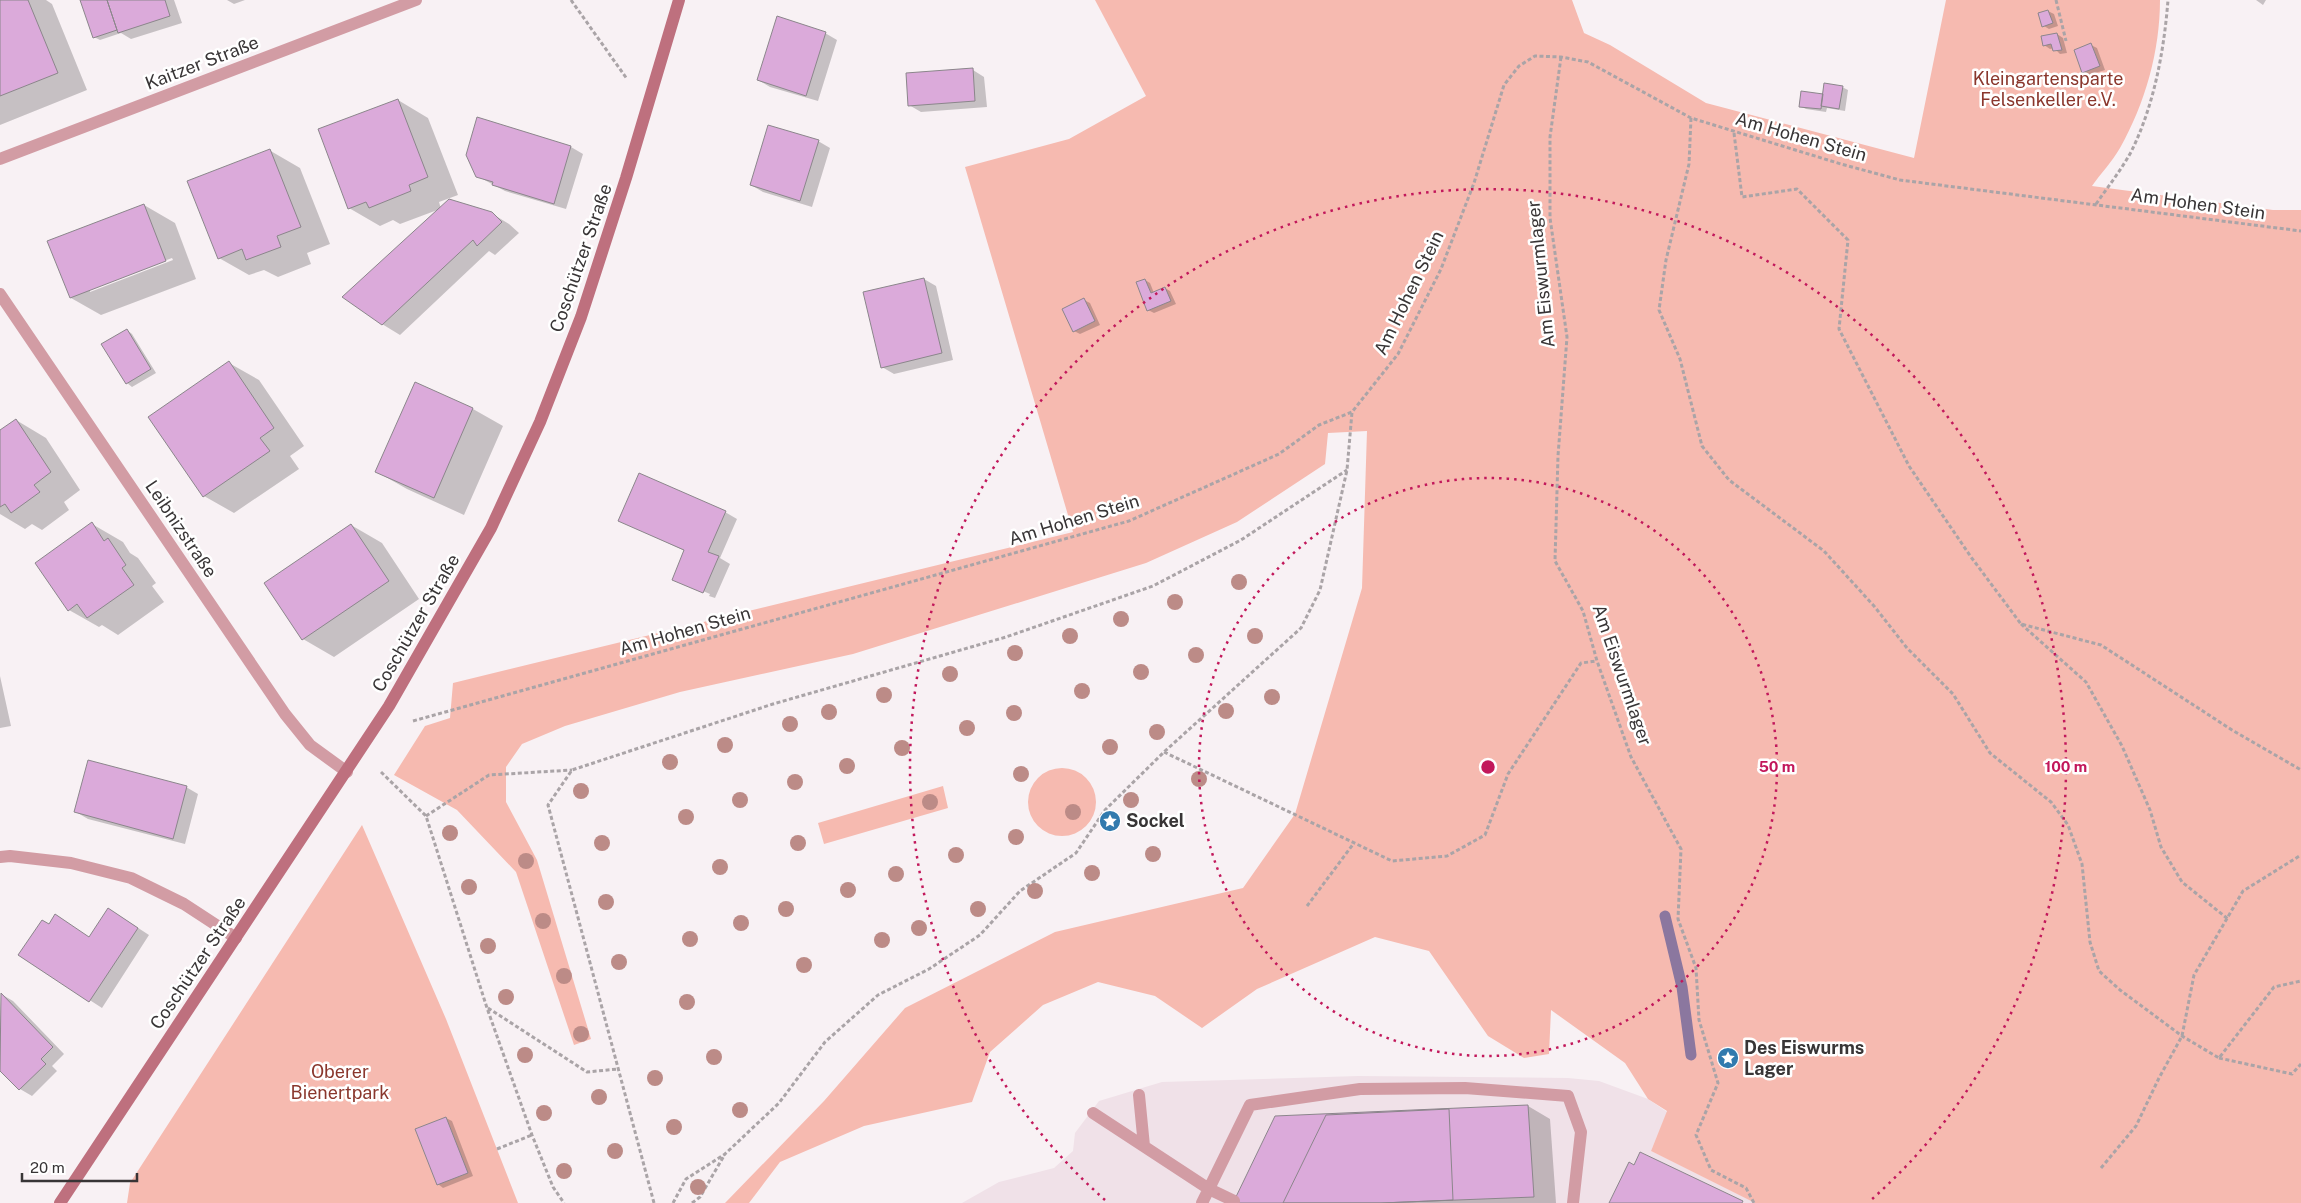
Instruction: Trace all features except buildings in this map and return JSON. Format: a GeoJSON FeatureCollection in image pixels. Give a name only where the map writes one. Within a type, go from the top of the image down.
{"type":"FeatureCollection","features":[{"type":"Feature","properties":{"kind":"street","name":"Kaitzer Straße"},"geometry":{"type":"LineString","coordinates":[[0,159],[416,0]]}},
{"type":"Feature","properties":{"kind":"street","name":"Coschützer Straße"},"geometry":{"type":"LineString","coordinates":[[60,1203],[346,772],[411,670],[491,528],[540,422],[581,317],[626,178],[679,0]]}},
{"type":"Feature","properties":{"kind":"street","name":"Leibnizstraße"},"geometry":{"type":"LineString","coordinates":[[0,294],[285,714],[310,745],[346,772]]}},
{"type":"Feature","properties":{"kind":"street"},"geometry":{"type":"LineString","coordinates":[[0,857],[10,856],[71,863],[131,878],[184,904],[236,938]]}},
{"type":"Feature","properties":{"kind":"street"},"geometry":{"type":"LineString","coordinates":[[1202,1203],[1250,1105],[1360,1090],[1464,1088],[1568,1096],[1581,1132],[1573,1203]]}},
{"type":"Feature","properties":{"kind":"street"},"geometry":{"type":"LineString","coordinates":[[1139,1096],[1144,1146]]}},
{"type":"Feature","properties":{"kind":"street"},"geometry":{"type":"LineString","coordinates":[[1093,1113],[1209,1189],[1234,1201]]}},
{"type":"Feature","properties":{"kind":"path"},"geometry":{"type":"LineString","coordinates":[[571,0],[627,80]]}},
{"type":"Feature","properties":{"kind":"path"},"geometry":{"type":"LineString","coordinates":[[2056,0],[2066,41]]}},
{"type":"Feature","properties":{"kind":"path"},"geometry":{"type":"LineString","coordinates":[[2096,204],[2130,154],[2142,129],[2164,43],[2168,0]]}},
{"type":"Feature","properties":{"kind":"path","name":"Am Hohen Stein"},"geometry":{"type":"LineString","coordinates":[[413,721],[1129,521],[1279,454],[1319,425],[1352,412],[1398,354],[1440,269],[1474,183],[1504,85],[1519,66],[1535,56],[1561,57],[1588,62],[1691,118],[1734,133],[1900,180],[2301,231]]}},
{"type":"Feature","properties":{"kind":"path","name":"Am Eiswurmlager"},"geometry":{"type":"LineString","coordinates":[[1561,57],[1550,137],[1550,218],[1567,337],[1558,456],[1555,560],[1583,612],[1597,661],[1631,757],[1681,849],[1678,918],[1696,968],[1699,1020],[1718,1083],[1696,1135],[1711,1170],[1746,1188],[1754,1203]]}},
{"type":"Feature","properties":{"kind":"path"},"geometry":{"type":"LineString","coordinates":[[1691,118],[1689,164],[1666,260],[1659,310],[1680,360],[1702,446],[1729,480],[1824,551],[1874,606],[1907,648],[1953,694],[1990,753],[2051,802],[2068,825],[2082,864],[2090,942],[2099,971],[2120,990],[2182,1036],[2219,1058],[2292,1074],[2301,1064]]}},
{"type":"Feature","properties":{"kind":"path"},"geometry":{"type":"LineString","coordinates":[[1734,133],[1742,198],[1797,189],[1848,240],[1839,329],[1909,466],[1971,557],[2021,624],[2086,682],[2122,746],[2150,810],[2161,847],[2182,882],[2228,919]]}},
{"type":"Feature","properties":{"kind":"path"},"geometry":{"type":"LineString","coordinates":[[673,1203],[686,1179],[726,1154],[779,1103],[825,1042],[878,995],[928,969],[980,935],[1020,891],[1076,853],[1106,810],[1164,752],[1301,628],[1320,590],[1347,470],[1352,412]]}},
{"type":"Feature","properties":{"kind":"path"},"geometry":{"type":"LineString","coordinates":[[426,816],[489,775],[572,770],[772,704],[1006,637],[1153,586],[1241,540],[1347,470]]}},
{"type":"Feature","properties":{"kind":"path"},"geometry":{"type":"LineString","coordinates":[[2021,624],[2101,645],[2232,730],[2301,770]]}},
{"type":"Feature","properties":{"kind":"path"},"geometry":{"type":"LineString","coordinates":[[1164,752],[1392,861],[1447,856],[1484,835],[1508,774],[1581,663],[1597,661]]}},
{"type":"Feature","properties":{"kind":"path"},"geometry":{"type":"LineString","coordinates":[[572,770],[548,805],[654,1203]]}},
{"type":"Feature","properties":{"kind":"path"},"geometry":{"type":"LineString","coordinates":[[381,772],[426,816],[487,1008],[532,1135],[553,1187],[564,1203]]}},
{"type":"Feature","properties":{"kind":"path"},"geometry":{"type":"LineString","coordinates":[[1307,906],[1354,843]]}},
{"type":"Feature","properties":{"kind":"path"},"geometry":{"type":"LineString","coordinates":[[2101,1168],[2136,1126],[2182,1036],[2194,975],[2243,891],[2301,854]]}},
{"type":"Feature","properties":{"kind":"path"},"geometry":{"type":"LineString","coordinates":[[2219,1058],[2274,987],[2301,981]]}},
{"type":"Feature","properties":{"kind":"path"},"geometry":{"type":"LineString","coordinates":[[487,1008],[587,1072],[618,1069]]}},
{"type":"Feature","properties":{"kind":"path"},"geometry":{"type":"LineString","coordinates":[[497,1149],[532,1135]]}},
{"type":"Feature","properties":{"kind":"path"},"geometry":{"type":"LineString","coordinates":[[692,1203],[700,1197],[726,1154]]}},
{"type":"Feature","properties":{"kind":"shaded area"},"geometry":{"type":"Polygon","coordinates":[[[1358,1076],[1568,1078],[1599,1081],[1648,1099],[1667,1112],[1651,1151],[1755,1203],[962,1203],[999,1182],[1054,1168],[1073,1151],[1075,1133],[1099,1101],[1162,1082],[1358,1076]]]}},
{"type":"Feature","properties":{"kind":"green space","name":"Kleingartensparte Felsenkeller e.V."},"geometry":{"type":"Polygon","coordinates":[[[1095,0],[1572,0],[1584,33],[1610,45],[1706,103],[1914,158],[1946,0],[2160,0],[2154,58],[2144,95],[2120,148],[2092,186],[2273,210],[2301,210],[2301,1203],[1755,1203],[1651,1151],[1667,1111],[1648,1099],[1625,1063],[1551,1010],[1549,1054],[1524,1058],[1488,1036],[1429,951],[1375,937],[1257,989],[1202,1028],[1155,996],[1098,982],[1043,1005],[990,1052],[972,1102],[864,1126],[780,1162],[749,1203],[725,1203],[824,1101],[905,1008],[1055,932],[1243,888],[1295,814],[1362,588],[1367,431],[1328,433],[1325,464],[1237,522],[1146,563],[853,654],[680,692],[565,726],[522,744],[506,767],[506,802],[537,860],[591,1039],[574,1045],[516,872],[457,810],[394,775],[425,726],[450,718],[453,683],[1073,532],[965,167],[1069,139],[1146,96],[1095,0]]]}},
{"type":"Feature","properties":{"kind":"green space"},"geometry":{"type":"Polygon","coordinates":[[[1062,768],[1075,771],[1086,778],[1093,789],[1096,802],[1093,815],[1086,826],[1075,833],[1062,836],[1049,833],[1038,826],[1031,815],[1028,802],[1031,789],[1038,778],[1049,771],[1062,768]]]}},
{"type":"Feature","properties":{"kind":"green space"},"geometry":{"type":"Polygon","coordinates":[[[943,786],[948,808],[824,844],[818,823],[943,786]]]}},
{"type":"Feature","properties":{"kind":"green space","name":"Oberer Bienertpark"},"geometry":{"type":"Polygon","coordinates":[[[362,825],[446,1019],[518,1203],[127,1203],[130,1183],[362,825]]]}},
{"type":"Feature","properties":{"kind":"waterway"},"geometry":{"type":"LineString","coordinates":[[1665,916],[1682,987],[1691,1055]]}},
{"type":"Feature","properties":{"kind":"place","name":"Sockel"},"geometry":{"type":"Point","coordinates":[1110,821]}},
{"type":"Feature","properties":{"kind":"place","name":"Des Eiswurms Lager"},"geometry":{"type":"Point","coordinates":[1728,1058]}}]}
